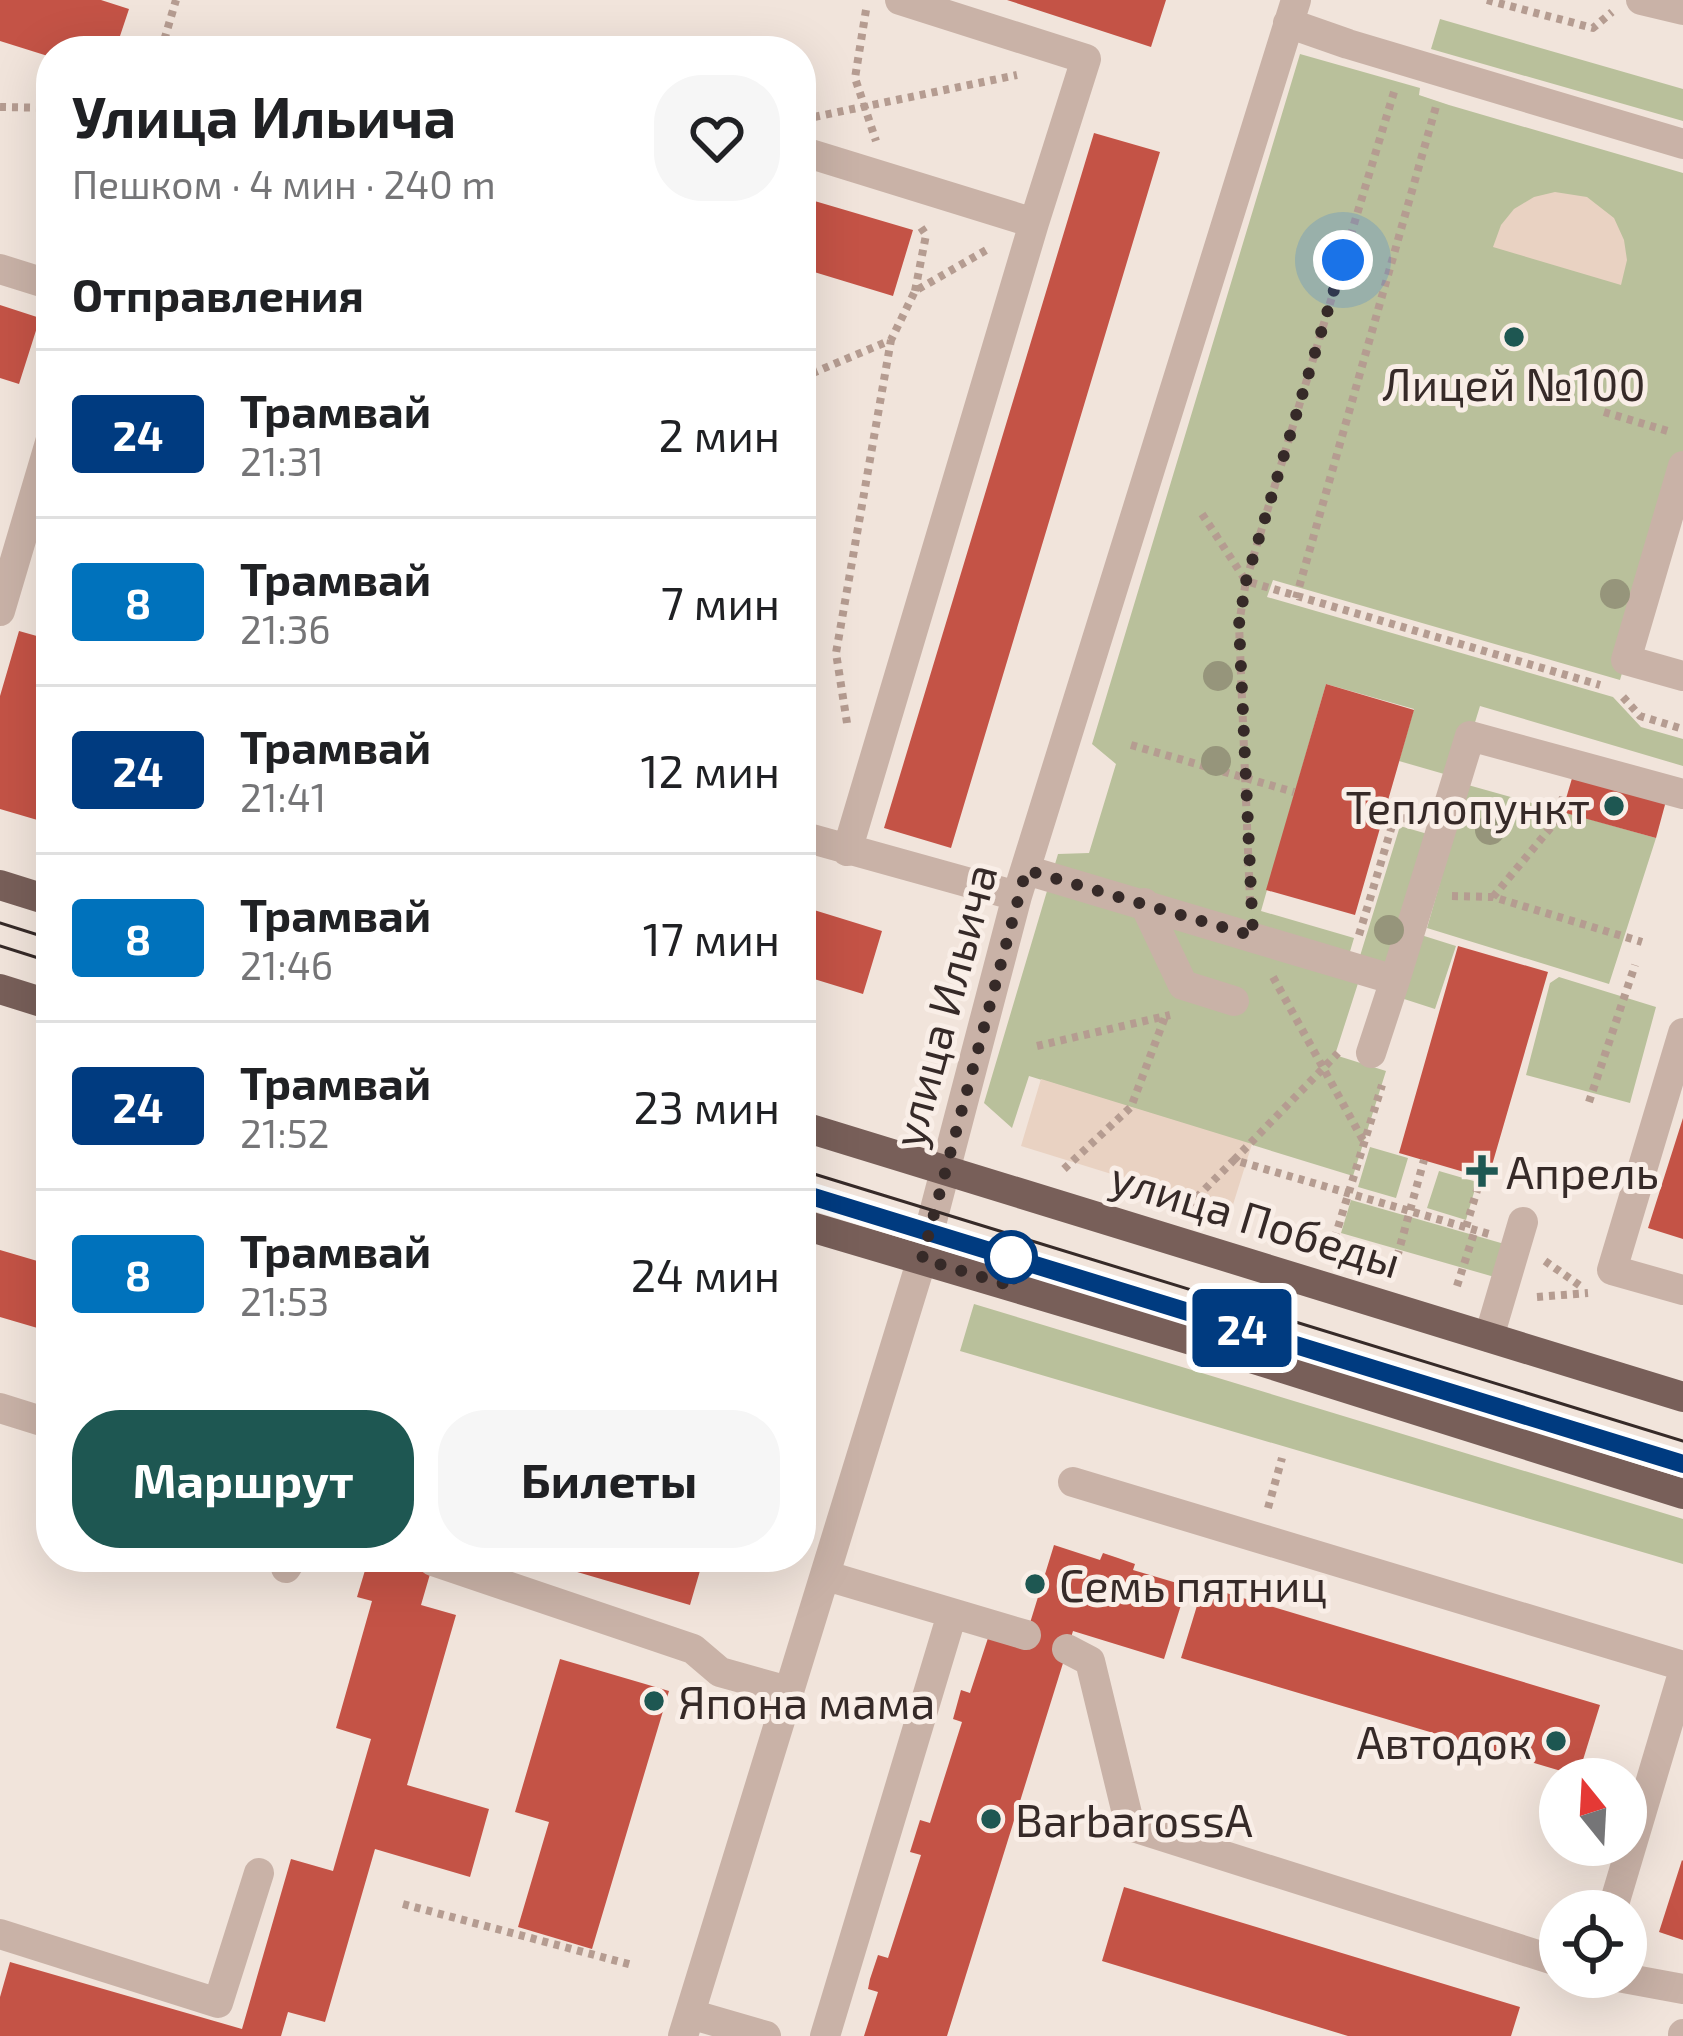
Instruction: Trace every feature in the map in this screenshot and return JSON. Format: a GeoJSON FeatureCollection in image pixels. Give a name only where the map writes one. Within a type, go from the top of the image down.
{"type":"FeatureCollection","features":[{"type":"Feature","properties":{"kind":"main road"},"geometry":{"type":"LineString","coordinates":[[0,885],[36,896]]}},
{"type":"Feature","properties":{"kind":"main road"},"geometry":{"type":"LineString","coordinates":[[0,989],[36,1000]]}},
{"type":"Feature","properties":{"kind":"main road","name":"улица Победы"},"geometry":{"type":"LineString","coordinates":[[816,1130],[1683,1397]]}},
{"type":"Feature","properties":{"kind":"main road"},"geometry":{"type":"LineString","coordinates":[[816,1228],[1683,1494]]}},
{"type":"Feature","properties":{"kind":"street"},"geometry":{"type":"LineString","coordinates":[[847,850],[1086,59],[900,0]]}},
{"type":"Feature","properties":{"kind":"street"},"geometry":{"type":"LineString","coordinates":[[1641,0],[1683,10]]}},
{"type":"Feature","properties":{"kind":"street"},"geometry":{"type":"LineString","coordinates":[[1292,11],[1367,50],[1683,144]]}},
{"type":"Feature","properties":{"kind":"street","name":"улица Ильича"},"geometry":{"type":"LineString","coordinates":[[686,2025],[922,1259],[1021,883],[1292,11]]}},
{"type":"Feature","properties":{"kind":"street"},"geometry":{"type":"LineString","coordinates":[[816,156],[1034,223]]}},
{"type":"Feature","properties":{"kind":"street"},"geometry":{"type":"LineString","coordinates":[[0,269],[36,280]]}},
{"type":"Feature","properties":{"kind":"street"},"geometry":{"type":"LineString","coordinates":[[1683,466],[1626,660],[1683,676]]}},
{"type":"Feature","properties":{"kind":"street"},"geometry":{"type":"LineString","coordinates":[[0,611],[36,508]]}},
{"type":"Feature","properties":{"kind":"street"},"geometry":{"type":"LineString","coordinates":[[1371,1053],[1470,736],[1683,794]]}},
{"type":"Feature","properties":{"kind":"street"},"geometry":{"type":"LineString","coordinates":[[816,841],[1144,903],[1395,980]]}},
{"type":"Feature","properties":{"kind":"street"},"geometry":{"type":"LineString","coordinates":[[1144,903],[1183,985],[1234,1001]]}},
{"type":"Feature","properties":{"kind":"street"},"geometry":{"type":"LineString","coordinates":[[1683,1033],[1612,1270],[1683,1291]]}},
{"type":"Feature","properties":{"kind":"street"},"geometry":{"type":"LineString","coordinates":[[1489,1337],[1520,1232]]}},
{"type":"Feature","properties":{"kind":"street"},"geometry":{"type":"LineString","coordinates":[[0,1408],[36,1419]]}},
{"type":"Feature","properties":{"kind":"street"},"geometry":{"type":"LineString","coordinates":[[1072,1482],[1683,1670],[1618,1890]]}},
{"type":"Feature","properties":{"kind":"street"},"geometry":{"type":"LineString","coordinates":[[466,1572],[693,1649],[720,1672],[788,1691]]}},
{"type":"Feature","properties":{"kind":"street"},"geometry":{"type":"LineString","coordinates":[[827,1576],[1025,1635]]}},
{"type":"Feature","properties":{"kind":"street"},"geometry":{"type":"LineString","coordinates":[[825,2036],[952,1614]]}},
{"type":"Feature","properties":{"kind":"street"},"geometry":{"type":"LineString","coordinates":[[1067,1649],[1090,1660],[1130,1826],[1539,1955]]}},
{"type":"Feature","properties":{"kind":"street"},"geometry":{"type":"LineString","coordinates":[[0,1934],[218,2003],[259,1873]]}},
{"type":"Feature","properties":{"kind":"street"},"geometry":{"type":"LineString","coordinates":[[1647,1982],[1683,1989]]}},
{"type":"Feature","properties":{"kind":"street"},"geometry":{"type":"LineString","coordinates":[[686,2025],[766,2036]]}},
{"type":"Feature","properties":{"kind":"path"},"geometry":{"type":"LineString","coordinates":[[165,36],[176,0]]}},
{"type":"Feature","properties":{"kind":"path"},"geometry":{"type":"LineString","coordinates":[[1487,0],[1593,28],[1627,0]]}},
{"type":"Feature","properties":{"kind":"path"},"geometry":{"type":"LineString","coordinates":[[816,117],[1019,74]]}},
{"type":"Feature","properties":{"kind":"path"},"geometry":{"type":"LineString","coordinates":[[1364,1142],[1253,936],[1239,624],[1246,581],[1399,76]]}},
{"type":"Feature","properties":{"kind":"path"},"geometry":{"type":"LineString","coordinates":[[1295,598],[1441,91]]}},
{"type":"Feature","properties":{"kind":"path"},"geometry":{"type":"LineString","coordinates":[[0,107],[36,108]]}},
{"type":"Feature","properties":{"kind":"path"},"geometry":{"type":"LineString","coordinates":[[850,737],[836,653],[891,340],[916,291],[1034,223]]}},
{"type":"Feature","properties":{"kind":"path"},"geometry":{"type":"LineString","coordinates":[[816,372],[891,340]]}},
{"type":"Feature","properties":{"kind":"path"},"geometry":{"type":"LineString","coordinates":[[1604,412],[1683,436]]}},
{"type":"Feature","properties":{"kind":"path"},"geometry":{"type":"LineString","coordinates":[[1202,514],[1246,581],[1617,690],[1640,716],[1683,728]]}},
{"type":"Feature","properties":{"kind":"path"},"geometry":{"type":"LineString","coordinates":[[1131,745],[1294,792]]}},
{"type":"Feature","properties":{"kind":"path"},"geometry":{"type":"LineString","coordinates":[[1493,897],[1557,820],[1571,766]]}},
{"type":"Feature","properties":{"kind":"path"},"geometry":{"type":"LineString","coordinates":[[1278,988],[1349,966],[1390,814],[1441,828]]}},
{"type":"Feature","properties":{"kind":"path"},"geometry":{"type":"LineString","coordinates":[[1420,896],[1493,897],[1642,942]]}},
{"type":"Feature","properties":{"kind":"path"},"geometry":{"type":"LineString","coordinates":[[1589,1102],[1635,965]]}},
{"type":"Feature","properties":{"kind":"path"},"geometry":{"type":"LineString","coordinates":[[1037,1046],[1234,1001]]}},
{"type":"Feature","properties":{"kind":"path"},"geometry":{"type":"LineString","coordinates":[[1064,1169],[1131,1107],[1165,1016]]}},
{"type":"Feature","properties":{"kind":"path"},"geometry":{"type":"LineString","coordinates":[[1331,1250],[1386,1071],[1371,1053]]}},
{"type":"Feature","properties":{"kind":"path"},"geometry":{"type":"LineString","coordinates":[[1188,1206],[1335,1056]]}},
{"type":"Feature","properties":{"kind":"path"},"geometry":{"type":"LineString","coordinates":[[1234,1160],[1470,1228],[1520,1232],[1592,1293],[1500,1299]]}},
{"type":"Feature","properties":{"kind":"path"},"geometry":{"type":"LineString","coordinates":[[1394,1268],[1424,1160]]}},
{"type":"Feature","properties":{"kind":"path"},"geometry":{"type":"LineString","coordinates":[[1457,1286],[1481,1177]]}},
{"type":"Feature","properties":{"kind":"path"},"geometry":{"type":"LineString","coordinates":[[403,1904],[632,1965]]}},
{"type":"Feature","properties":{"kind":"green space"},"geometry":{"type":"Polygon","coordinates":[[[1440,19],[1683,89],[1683,121],[1431,49],[1440,19]]]}},
{"type":"Feature","properties":{"kind":"green space"},"geometry":{"type":"Polygon","coordinates":[[[1300,54],[1420,88],[1419,95],[1449,105],[1683,173],[1683,465],[1620,680],[1273,580],[1267,597],[1613,697],[1641,727],[1683,739],[1683,766],[1480,706],[1458,778],[1399,761],[1414,709],[1326,684],[1261,911],[1354,938],[1346,965],[1361,974],[1335,1055],[1386,1071],[1353,1176],[1029,1076],[1012,1128],[984,1103],[1058,854],[1089,853],[1116,764],[1092,744],[1300,54]]]}},
{"type":"Feature","properties":{"kind":"green space"},"geometry":{"type":"Polygon","coordinates":[[[1468,785],[1656,838],[1609,984],[1427,928],[1468,785]]]}},
{"type":"Feature","properties":{"kind":"green space"},"geometry":{"type":"Polygon","coordinates":[[[1400,826],[1438,837],[1395,980],[1356,969],[1400,826]]]}},
{"type":"Feature","properties":{"kind":"green space"},"geometry":{"type":"Polygon","coordinates":[[[1421,935],[1456,946],[1435,1009],[1401,998],[1421,935]]]}},
{"type":"Feature","properties":{"kind":"green space"},"geometry":{"type":"Polygon","coordinates":[[[1559,977],[1656,1007],[1630,1103],[1526,1075],[1550,983],[1559,977]]]}},
{"type":"Feature","properties":{"kind":"green space"},"geometry":{"type":"Polygon","coordinates":[[[1370,1147],[1408,1158],[1396,1198],[1358,1187],[1370,1147]]]}},
{"type":"Feature","properties":{"kind":"green space"},"geometry":{"type":"Polygon","coordinates":[[[1439,1171],[1477,1182],[1466,1220],[1427,1208],[1439,1171]]]}},
{"type":"Feature","properties":{"kind":"green space"},"geometry":{"type":"Polygon","coordinates":[[[1351,1200],[1508,1245],[1498,1278],[1341,1233],[1351,1200]]]}},
{"type":"Feature","properties":{"kind":"green space"},"geometry":{"type":"Polygon","coordinates":[[[974,1304],[1683,1519],[1683,1564],[960,1351],[974,1304]]]}},
{"type":"Feature","properties":{"kind":"shaded area"},"geometry":{"type":"Polygon","coordinates":[[[1555,192],[1587,197],[1614,218],[1627,260],[1621,285],[1493,247],[1501,225],[1514,209],[1555,192]]]}},
{"type":"Feature","properties":{"kind":"shaded area"},"geometry":{"type":"Polygon","coordinates":[[[1041,1079],[1252,1144],[1231,1211],[1021,1146],[1041,1079]]]}},
{"type":"Feature","properties":{"kind":"building"},"geometry":{"type":"Polygon","coordinates":[[[0,0],[101,0],[129,9],[120,36],[36,36],[36,52],[0,41],[0,0]]]}},
{"type":"Feature","properties":{"kind":"building"},"geometry":{"type":"Polygon","coordinates":[[[1007,0],[1166,0],[1151,47],[1007,0]]]}},
{"type":"Feature","properties":{"kind":"building"},"geometry":{"type":"Polygon","coordinates":[[[1094,133],[1160,152],[951,848],[884,828],[1094,133]]]}},
{"type":"Feature","properties":{"kind":"building"},"geometry":{"type":"Polygon","coordinates":[[[816,201],[913,230],[893,296],[816,273],[816,201]]]}},
{"type":"Feature","properties":{"kind":"building"},"geometry":{"type":"Polygon","coordinates":[[[0,305],[36,317],[36,331],[19,384],[0,378],[0,305]]]}},
{"type":"Feature","properties":{"kind":"building"},"geometry":{"type":"Polygon","coordinates":[[[19,631],[36,636],[36,820],[0,809],[0,696],[19,631]]]}},
{"type":"Feature","properties":{"kind":"building"},"geometry":{"type":"Polygon","coordinates":[[[1326,684],[1414,710],[1355,915],[1266,890],[1326,684]]]}},
{"type":"Feature","properties":{"kind":"building","name":"Теплопункт"},"geometry":{"type":"Polygon","coordinates":[[[1573,775],[1666,801],[1656,838],[1562,812],[1573,775]]]}},
{"type":"Feature","properties":{"kind":"building"},"geometry":{"type":"Polygon","coordinates":[[[816,911],[882,931],[863,994],[816,980],[816,911]]]}},
{"type":"Feature","properties":{"kind":"building"},"geometry":{"type":"Polygon","coordinates":[[[1458,946],[1548,972],[1488,1179],[1399,1153],[1458,946]]]}},
{"type":"Feature","properties":{"kind":"building"},"geometry":{"type":"Polygon","coordinates":[[[1683,1118],[1683,1239],[1648,1228],[1683,1118]]]}},
{"type":"Feature","properties":{"kind":"building"},"geometry":{"type":"Polygon","coordinates":[[[0,1250],[36,1261],[36,1328],[0,1317],[0,1250]]]}},
{"type":"Feature","properties":{"kind":"building"},"geometry":{"type":"Polygon","coordinates":[[[1054,1545],[1100,1560],[1103,1553],[1135,1564],[1133,1570],[1187,1586],[1164,1659],[1073,1631],[947,2036],[864,2036],[878,1992],[868,1989],[870,1979],[878,1955],[888,1958],[921,1855],[910,1852],[920,1820],[930,1823],[962,1722],[953,1719],[961,1690],[970,1693],[988,1638],[1022,1649],[1054,1545]]]}},
{"type":"Feature","properties":{"kind":"building"},"geometry":{"type":"Polygon","coordinates":[[[364,1572],[431,1572],[421,1605],[456,1615],[407,1785],[489,1809],[470,1877],[375,1849],[325,2022],[288,2012],[281,2036],[0,2036],[0,1997],[10,1962],[242,2029],[291,1859],[333,1871],[371,1739],[336,1728],[372,1601],[357,1597],[364,1572]]]}},
{"type":"Feature","properties":{"kind":"building"},"geometry":{"type":"Polygon","coordinates":[[[577,1572],[700,1572],[690,1605],[577,1572]]]}},
{"type":"Feature","properties":{"kind":"building"},"geometry":{"type":"Polygon","coordinates":[[[1203,1586],[1600,1705],[1584,1758],[1539,1758],[1539,1764],[1181,1658],[1203,1586]]]}},
{"type":"Feature","properties":{"kind":"building"},"geometry":{"type":"Polygon","coordinates":[[[560,1659],[669,1691],[592,1949],[518,1927],[549,1822],[515,1812],[560,1659]]]}},
{"type":"Feature","properties":{"kind":"building"},"geometry":{"type":"Polygon","coordinates":[[[1683,1861],[1683,1940],[1659,1932],[1683,1861]]]}},
{"type":"Feature","properties":{"kind":"building"},"geometry":{"type":"Polygon","coordinates":[[[1124,1887],[1520,2007],[1511,2036],[1348,2036],[1102,1961],[1124,1887]]]}},
{"type":"Feature","properties":{"kind":"tram line"},"geometry":{"type":"LineString","coordinates":[[0,923],[36,934]]}},
{"type":"Feature","properties":{"kind":"tram line"},"geometry":{"type":"LineString","coordinates":[[0,946],[36,957]]}},
{"type":"Feature","properties":{"kind":"tram line"},"geometry":{"type":"LineString","coordinates":[[816,1175],[1683,1441]]}},
{"type":"Feature","properties":{"kind":"tram line"},"geometry":{"type":"LineString","coordinates":[[816,1198],[1683,1464]]}},
{"type":"Feature","properties":{"kind":"tram line","name":"24"},"geometry":{"type":"LineString","coordinates":[[816,1198],[1683,1464]]}},
{"type":"Feature","properties":{"kind":"place","name":"Лицей №100"},"geometry":{"type":"Point","coordinates":[1514,337]}},
{"type":"Feature","properties":{"kind":"place","name":"Теплопункт"},"geometry":{"type":"Point","coordinates":[1614,806]}},
{"type":"Feature","properties":{"kind":"place","name":"Апрель"},"geometry":{"type":"Point","coordinates":[1482,1171]}},
{"type":"Feature","properties":{"kind":"place","name":"Семь пятниц"},"geometry":{"type":"Point","coordinates":[1035,1584]}},
{"type":"Feature","properties":{"kind":"place","name":"Япона мама"},"geometry":{"type":"Point","coordinates":[654,1701]}},
{"type":"Feature","properties":{"kind":"place","name":"Автодок"},"geometry":{"type":"Point","coordinates":[1556,1741]}},
{"type":"Feature","properties":{"kind":"place","name":"BarbarossA"},"geometry":{"type":"Point","coordinates":[991,1819]}},
{"type":"Feature","properties":{"kind":"route"},"geometry":{"type":"LineString","coordinates":[[1011,1257],[1015,1287],[922,1259],[1026,870],[1253,936],[1239,624],[1246,581],[1343,260]]}}]}
